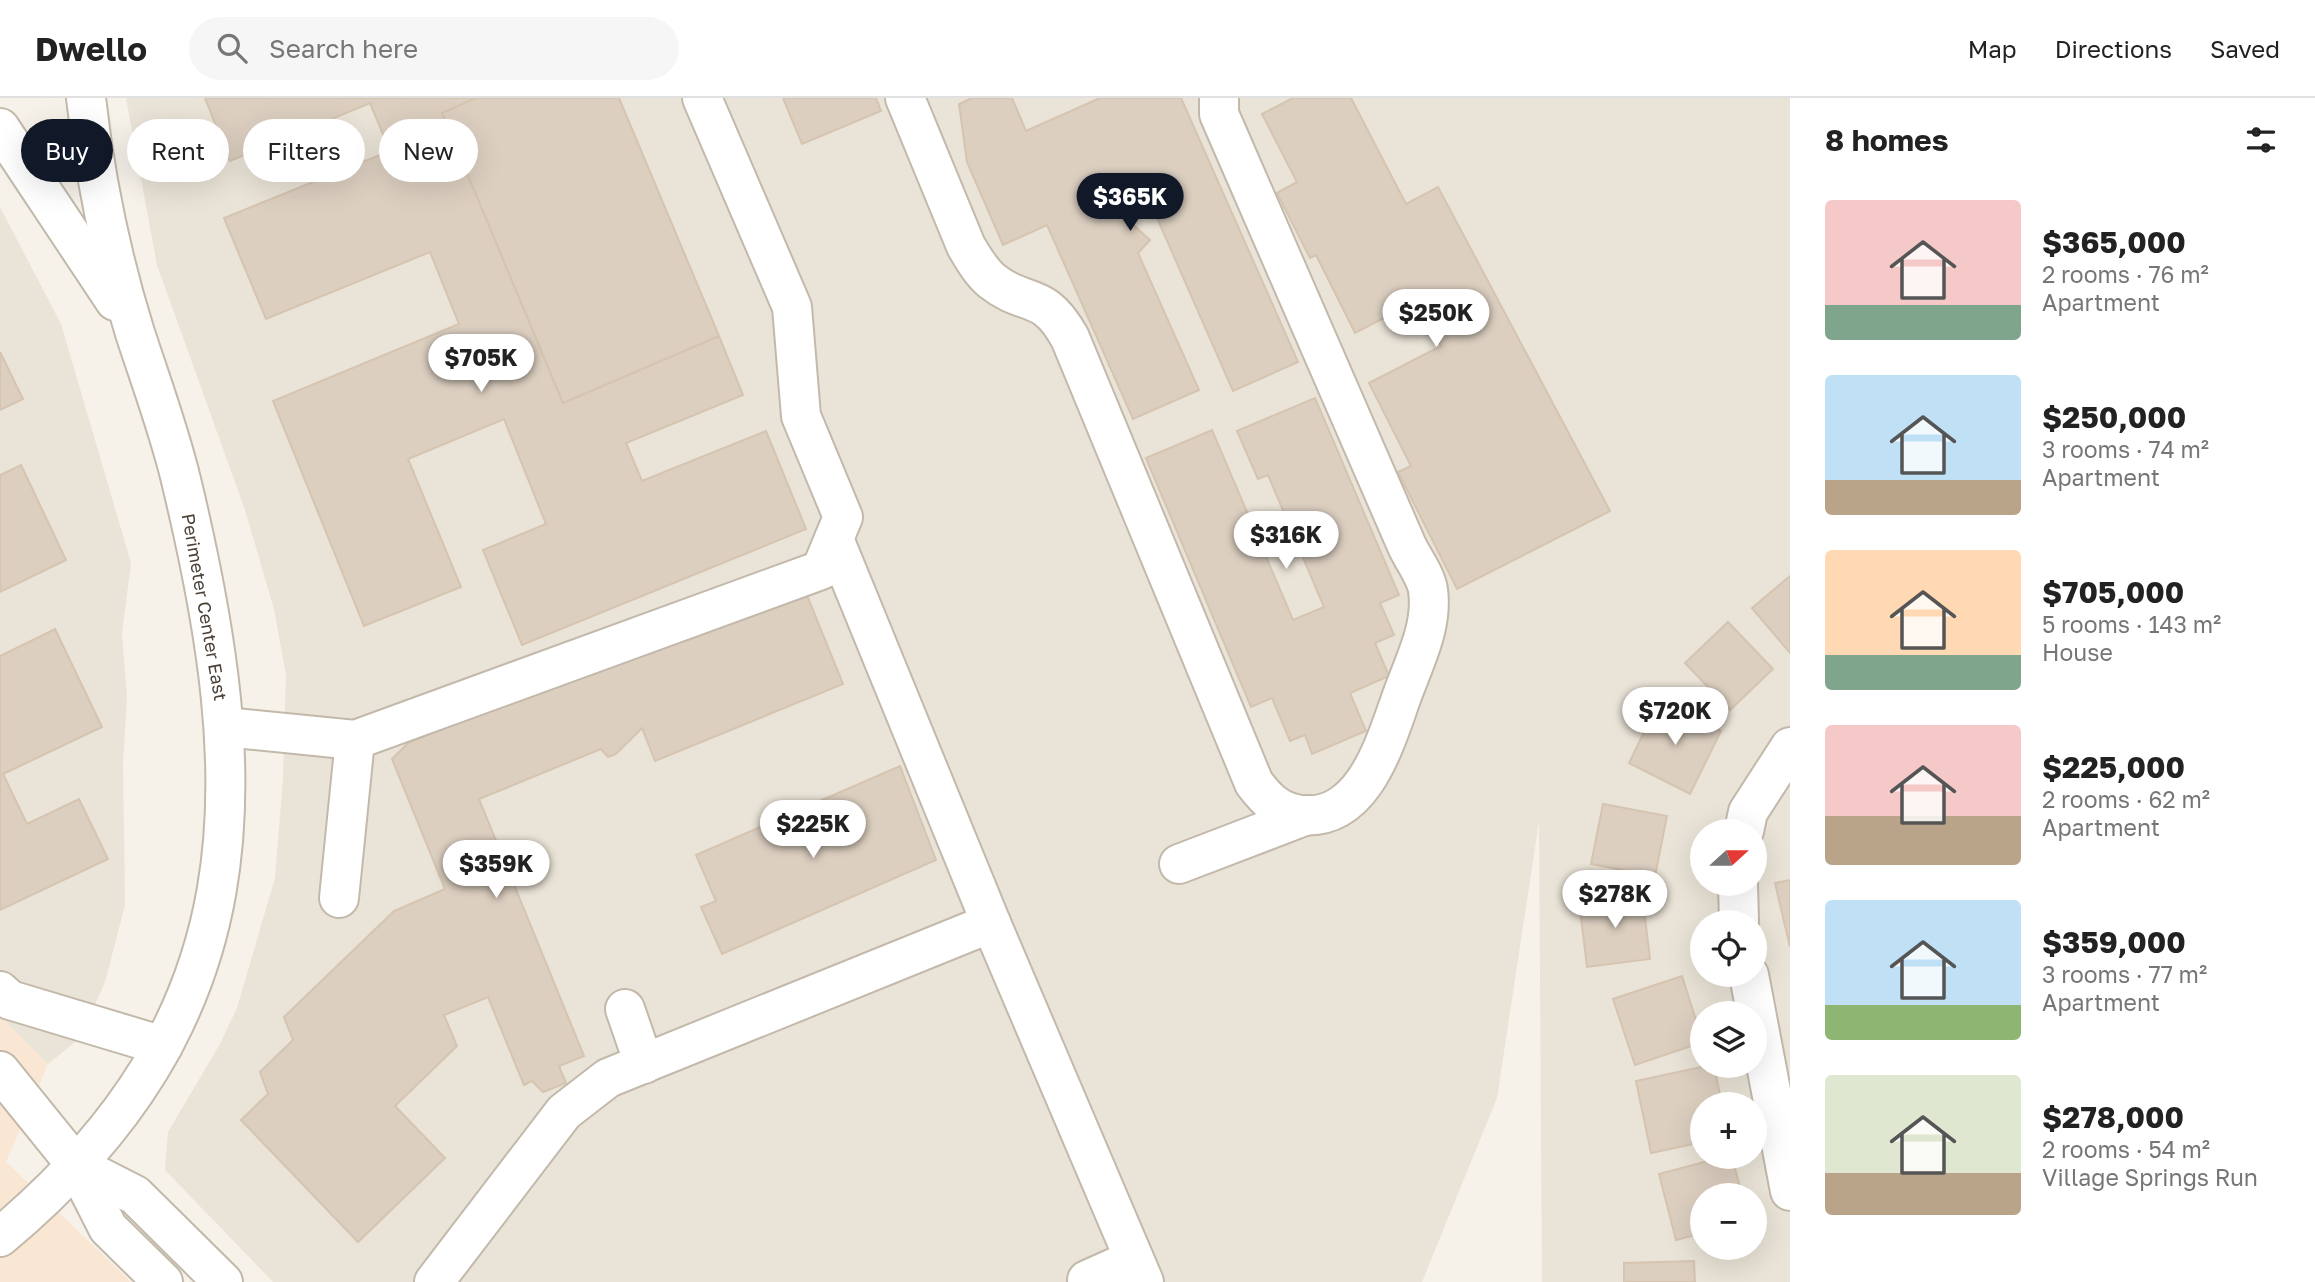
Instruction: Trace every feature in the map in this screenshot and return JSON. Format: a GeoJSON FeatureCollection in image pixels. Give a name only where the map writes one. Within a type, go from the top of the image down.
{"type":"FeatureCollection","features":[{"type":"Feature","properties":{"kind":"street","name":"Perimeter Center East"},"geometry":{"type":"LineString","coordinates":[[0,1237],[76,1165],[115,1122],[141,1086],[189,990],[215,906],[224,854],[227,805],[225,727],[222,684],[210,614],[181,479],[135,332],[103,212],[86,98]]}},
{"type":"Feature","properties":{"kind":"street"},"geometry":{"type":"LineString","coordinates":[[225,727],[355,740],[821,570],[843,517],[801,416],[792,307],[702,98]]}},
{"type":"Feature","properties":{"kind":"street"},"geometry":{"type":"LineString","coordinates":[[905,98],[966,246],[978,266],[1007,290],[1036,300],[1050,309],[1070,338],[1254,783],[1279,809],[1307,815],[1322,814],[1352,796],[1378,759],[1428,624],[1428,587],[1407,546],[1219,114],[1219,98]]}},
{"type":"Feature","properties":{"kind":"street","name":"Perimeter Center East"},"geometry":{"type":"LineString","coordinates":[[0,128],[135,332]]}},
{"type":"Feature","properties":{"kind":"street"},"geometry":{"type":"LineString","coordinates":[[834,539],[991,923],[1139,1271],[1087,1280]]}},
{"type":"Feature","properties":{"kind":"street"},"geometry":{"type":"LineString","coordinates":[[339,898],[355,740]]}},
{"type":"Feature","properties":{"kind":"street"},"geometry":{"type":"LineString","coordinates":[[1747,819],[1748,812],[1790,747]]}},
{"type":"Feature","properties":{"kind":"street"},"geometry":{"type":"LineString","coordinates":[[1179,864],[1307,815]]}},
{"type":"Feature","properties":{"kind":"street"},"geometry":{"type":"LineString","coordinates":[[434,1282],[564,1112],[608,1078],[991,923]]}},
{"type":"Feature","properties":{"kind":"street"},"geometry":{"type":"LineString","coordinates":[[1751,987],[1790,1191]]}},
{"type":"Feature","properties":{"kind":"street"},"geometry":{"type":"LineString","coordinates":[[0,991],[10,1000],[163,1045]]}},
{"type":"Feature","properties":{"kind":"street"},"geometry":{"type":"LineString","coordinates":[[625,1010],[644,1063]]}},
{"type":"Feature","properties":{"kind":"street"},"geometry":{"type":"LineString","coordinates":[[0,1071],[76,1165],[108,1227],[163,1282]]}},
{"type":"Feature","properties":{"kind":"street"},"geometry":{"type":"LineString","coordinates":[[76,1165],[135,1195],[223,1282]]}},
{"type":"Feature","properties":{"kind":"shaded area"},"geometry":{"type":"Polygon","coordinates":[[[126,98],[1790,98],[1790,1282],[1542,1282],[1539,821],[1497,1098],[1422,1282],[273,1282],[165,1170],[168,1132],[220,1044],[237,1008],[275,878],[283,779],[286,675],[274,609],[245,510],[157,265],[142,182],[229,182],[229,119],[130,119],[126,98]]]}},
{"type":"Feature","properties":{"kind":"shaded area"},"geometry":{"type":"Polygon","coordinates":[[[0,207],[61,324],[131,563],[122,633],[127,698],[123,763],[125,905],[105,982],[80,1038],[48,1064],[0,1016],[0,207]]]}},
{"type":"Feature","properties":{"kind":"shaded area"},"geometry":{"type":"Polygon","coordinates":[[[0,1016],[48,1064],[6,1162],[131,1282],[0,1282],[0,1016]]]}},
{"type":"Feature","properties":{"kind":"building"},"geometry":{"type":"Polygon","coordinates":[[[205,98],[476,98],[442,113],[445,119],[379,119],[379,125],[370,103],[331,119],[243,119],[243,156],[230,161],[229,119],[213,119],[205,98]]]}},
{"type":"Feature","properties":{"kind":"building"},"geometry":{"type":"Polygon","coordinates":[[[476,98],[619,98],[719,336],[563,403],[471,182],[478,182],[478,119],[445,119],[442,113],[476,98]]]}},
{"type":"Feature","properties":{"kind":"building"},"geometry":{"type":"Polygon","coordinates":[[[783,98],[876,98],[881,111],[802,144],[783,98]]]}},
{"type":"Feature","properties":{"kind":"building"},"geometry":{"type":"Polygon","coordinates":[[[972,98],[1012,98],[1026,131],[1100,98],[1181,98],[1298,362],[1233,391],[1154,211],[1130,222],[1150,240],[1138,253],[1199,390],[1133,419],[1047,225],[1003,245],[967,162],[959,104],[972,98]]]}},
{"type":"Feature","properties":{"kind":"building"},"geometry":{"type":"Polygon","coordinates":[[[1293,98],[1351,98],[1406,204],[1438,187],[1610,511],[1457,589],[1398,472],[1411,466],[1369,383],[1441,346],[1434,331],[1427,335],[1411,304],[1355,333],[1316,255],[1310,258],[1277,193],[1297,182],[1262,114],[1293,98]]]}},
{"type":"Feature","properties":{"kind":"building"},"geometry":{"type":"Polygon","coordinates":[[[379,155],[379,182],[471,182],[563,403],[719,336],[743,395],[626,443],[642,481],[766,431],[806,529],[522,645],[483,550],[546,524],[504,419],[408,459],[461,587],[364,626],[273,401],[459,324],[430,252],[266,319],[224,218],[313,182],[365,182],[365,161],[379,155]]]}},
{"type":"Feature","properties":{"kind":"building"},"geometry":{"type":"Polygon","coordinates":[[[0,352],[23,399],[0,410],[0,352]]]}},
{"type":"Feature","properties":{"kind":"building"},"geometry":{"type":"Polygon","coordinates":[[[1315,398],[1399,595],[1380,603],[1394,635],[1375,643],[1389,676],[1350,693],[1366,731],[1312,754],[1305,735],[1290,741],[1272,698],[1251,707],[1146,458],[1212,430],[1293,620],[1324,607],[1268,475],[1258,479],[1237,431],[1315,398]]]}},
{"type":"Feature","properties":{"kind":"building"},"geometry":{"type":"Polygon","coordinates":[[[21,465],[66,560],[0,592],[0,475],[21,465]]]}},
{"type":"Feature","properties":{"kind":"building"},"geometry":{"type":"Polygon","coordinates":[[[1790,576],[1790,653],[1752,608],[1790,576]]]}},
{"type":"Feature","properties":{"kind":"building"},"geometry":{"type":"Polygon","coordinates":[[[802,583],[843,684],[655,761],[642,728],[616,754],[608,757],[601,749],[479,799],[584,1056],[559,1066],[566,1083],[543,1092],[532,1081],[524,1085],[488,997],[444,1015],[457,1046],[395,1106],[445,1158],[358,1242],[241,1120],[268,1094],[260,1072],[293,1040],[284,1017],[394,911],[445,889],[392,759],[408,743],[802,583]]]}},
{"type":"Feature","properties":{"kind":"building"},"geometry":{"type":"Polygon","coordinates":[[[1728,622],[1773,669],[1730,710],[1685,663],[1728,622]]]}},
{"type":"Feature","properties":{"kind":"building"},"geometry":{"type":"Polygon","coordinates":[[[55,629],[102,727],[3,774],[27,824],[79,799],[108,859],[0,910],[0,656],[55,629]]]}},
{"type":"Feature","properties":{"kind":"building"},"geometry":{"type":"Polygon","coordinates":[[[1659,701],[1721,731],[1690,794],[1629,763],[1659,701]]]}},
{"type":"Feature","properties":{"kind":"building"},"geometry":{"type":"Polygon","coordinates":[[[900,766],[936,860],[722,954],[701,907],[716,901],[696,855],[900,766]]]}},
{"type":"Feature","properties":{"kind":"building"},"geometry":{"type":"Polygon","coordinates":[[[1603,804],[1667,816],[1655,876],[1591,864],[1603,804]]]}},
{"type":"Feature","properties":{"kind":"building"},"geometry":{"type":"Polygon","coordinates":[[[1790,880],[1790,947],[1775,883],[1790,880]]]}},
{"type":"Feature","properties":{"kind":"building"},"geometry":{"type":"Polygon","coordinates":[[[1642,893],[1650,959],[1587,967],[1579,901],[1642,893]]]}},
{"type":"Feature","properties":{"kind":"building"},"geometry":{"type":"Polygon","coordinates":[[[1682,976],[1690,1001],[1690,1046],[1635,1065],[1613,999],[1682,976]]]}},
{"type":"Feature","properties":{"kind":"building"},"geometry":{"type":"Polygon","coordinates":[[[1690,1069],[1690,1078],[1717,1078],[1719,1092],[1690,1092],[1690,1145],[1651,1153],[1636,1081],[1690,1069]]]}},
{"type":"Feature","properties":{"kind":"building"},"geometry":{"type":"Polygon","coordinates":[[[1690,1166],[1690,1169],[1735,1169],[1739,1183],[1690,1183],[1690,1236],[1676,1240],[1659,1174],[1690,1166]]]}},
{"type":"Feature","properties":{"kind":"building"},"geometry":{"type":"Polygon","coordinates":[[[1694,1261],[1695,1282],[1624,1282],[1624,1263],[1694,1261]]]}}]}
